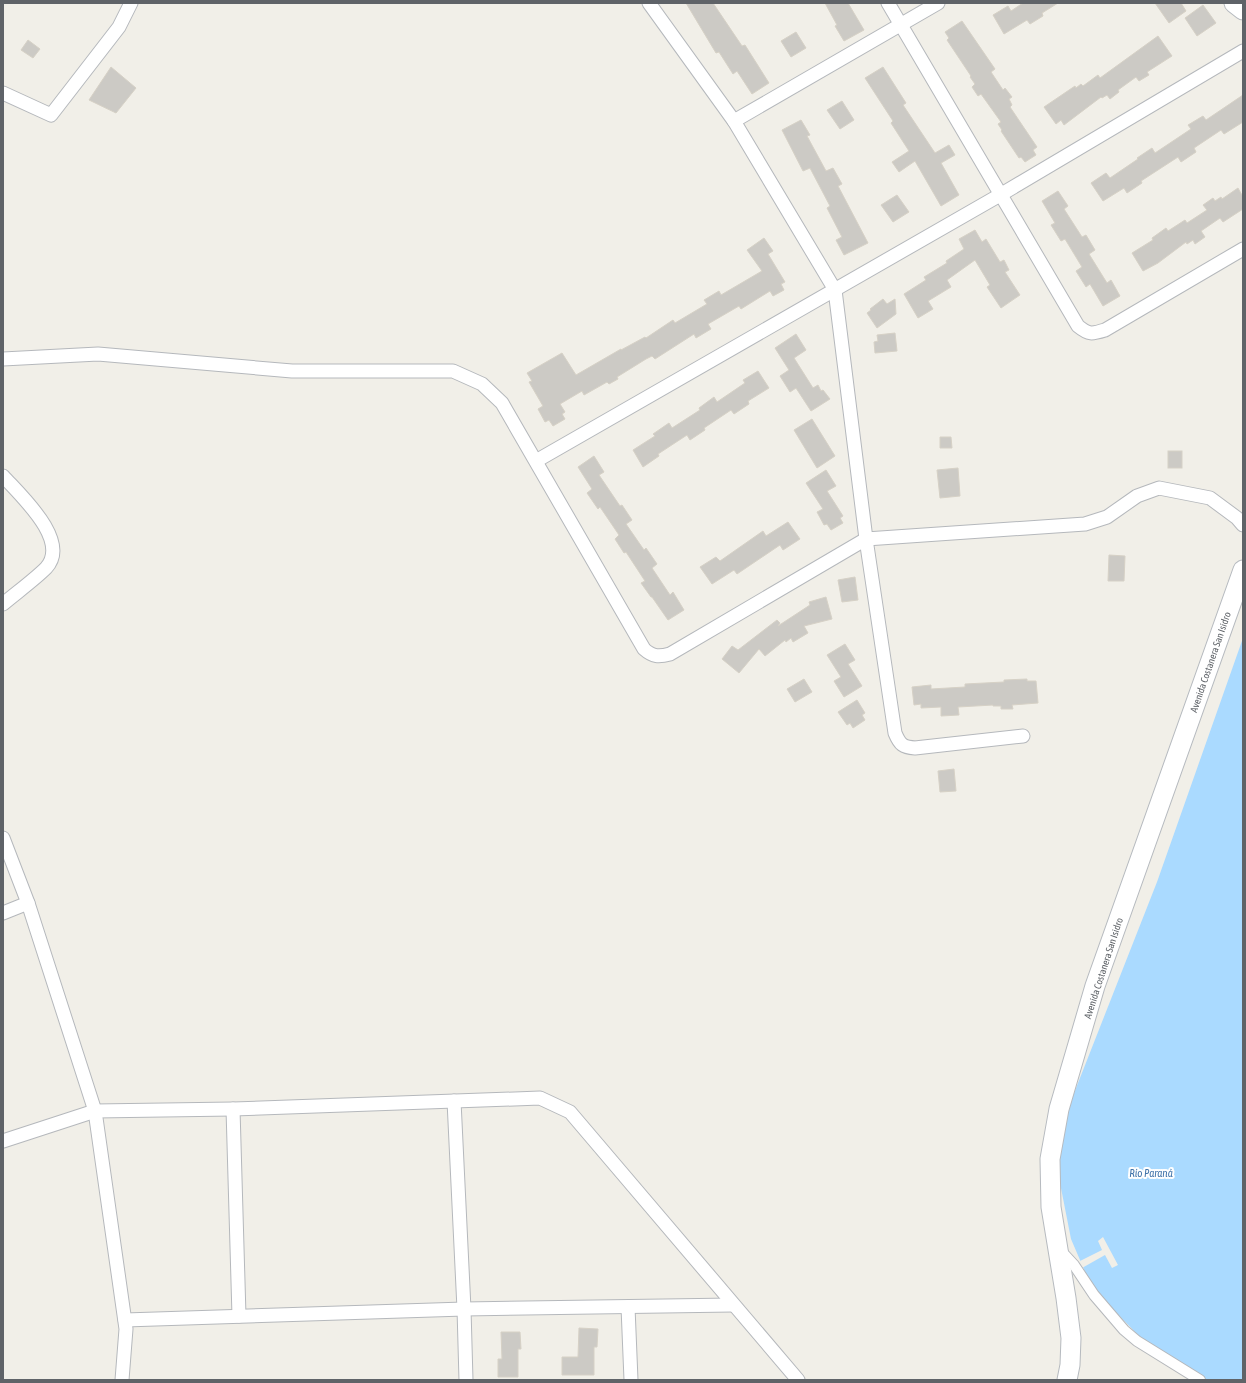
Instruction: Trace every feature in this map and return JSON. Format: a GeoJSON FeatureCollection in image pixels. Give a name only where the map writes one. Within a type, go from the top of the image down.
{"type":"FeatureCollection","features":[{"type":"Feature","properties":{"kind":"main road"},"geometry":{"type":"LineString","coordinates":[[1234,3],[1243,10]]}},
{"type":"Feature","properties":{"kind":"main road","name":"Avenida Costanera San Isidro"},"geometry":{"type":"LineString","coordinates":[[1066,1380],[1070,1365],[1071,1338],[1051,1207],[1050,1159],[1059,1108],[1095,986],[1243,570]]}},
{"type":"Feature","properties":{"kind":"street"},"geometry":{"type":"LineString","coordinates":[[3,93],[51,115],[119,27],[131,3]]}},
{"type":"Feature","properties":{"kind":"street"},"geometry":{"type":"LineString","coordinates":[[649,3],[734,121],[835,290],[866,539],[895,734],[905,747],[916,748],[1023,736]]}},
{"type":"Feature","properties":{"kind":"street"},"geometry":{"type":"LineString","coordinates":[[888,3],[1078,326],[1086,332],[1094,334],[1105,330],[1243,249]]}},
{"type":"Feature","properties":{"kind":"street"},"geometry":{"type":"LineString","coordinates":[[734,121],[938,3]]}},
{"type":"Feature","properties":{"kind":"street"},"geometry":{"type":"LineString","coordinates":[[536,461],[1000,195],[1243,51]]}},
{"type":"Feature","properties":{"kind":"street"},"geometry":{"type":"LineString","coordinates":[[3,359],[98,354],[292,371],[453,371],[482,384],[502,403],[644,649],[651,655],[660,657],[670,654],[866,539],[1085,524],[1107,517],[1137,496],[1160,488],[1210,498],[1237,518],[1243,525]]}},
{"type":"Feature","properties":{"kind":"street"},"geometry":{"type":"LineString","coordinates":[[3,476],[43,522],[52,538],[53,556],[46,568],[3,604]]}},
{"type":"Feature","properties":{"kind":"street"},"geometry":{"type":"LineString","coordinates":[[3,838],[28,903],[95,1110],[126,1329],[122,1380]]}},
{"type":"Feature","properties":{"kind":"street"},"geometry":{"type":"LineString","coordinates":[[3,913],[28,903]]}},
{"type":"Feature","properties":{"kind":"street"},"geometry":{"type":"LineString","coordinates":[[3,1141],[95,1110],[233,1109],[540,1098],[570,1112],[798,1380]]}},
{"type":"Feature","properties":{"kind":"street"},"geometry":{"type":"LineString","coordinates":[[454,1101],[466,1380]]}},
{"type":"Feature","properties":{"kind":"street"},"geometry":{"type":"LineString","coordinates":[[233,1109],[238,1316]]}},
{"type":"Feature","properties":{"kind":"street"},"geometry":{"type":"LineString","coordinates":[[1057,1246],[1074,1265],[1094,1295],[1124,1330],[1137,1340],[1200,1380]]}},
{"type":"Feature","properties":{"kind":"street"},"geometry":{"type":"LineString","coordinates":[[125,1320],[464,1309],[733,1305]]}},
{"type":"Feature","properties":{"kind":"street"},"geometry":{"type":"LineString","coordinates":[[628,1307],[631,1380]]}},
{"type":"Feature","properties":{"kind":"water","name":"Río Paraná"},"geometry":{"type":"Polygon","coordinates":[[[1243,638],[1243,1380],[1206,1380],[1141,1338],[1101,1297],[1089,1281],[1071,1239],[1060,1183],[1059,1153],[1067,1111],[1157,882],[1243,638]]]}},
{"type":"Feature","properties":{"kind":"pier"},"geometry":{"type":"Polygon","coordinates":[[[1103,1237],[1118,1265],[1112,1268],[1105,1255],[1082,1268],[1080,1261],[1102,1250],[1098,1241],[1103,1237]]]}},
{"type":"Feature","properties":{"kind":"building"},"geometry":{"type":"Polygon","coordinates":[[[686,3],[713,3],[742,46],[745,45],[769,83],[752,94],[737,71],[733,74],[719,52],[716,53],[686,3]]]}},
{"type":"Feature","properties":{"kind":"building"},"geometry":{"type":"Polygon","coordinates":[[[825,3],[848,3],[864,30],[844,41],[835,26],[837,25],[825,3]]]}},
{"type":"Feature","properties":{"kind":"building"},"geometry":{"type":"Polygon","coordinates":[[[1023,3],[1058,3],[1042,13],[1043,16],[1030,24],[1027,20],[1004,34],[993,15],[1008,6],[1011,11],[1023,3]]]}},
{"type":"Feature","properties":{"kind":"building"},"geometry":{"type":"Polygon","coordinates":[[[1155,3],[1181,3],[1186,11],[1169,23],[1155,3]]]}},
{"type":"Feature","properties":{"kind":"building"},"geometry":{"type":"Polygon","coordinates":[[[1203,5],[1216,23],[1197,36],[1185,18],[1203,5]]]}},
{"type":"Feature","properties":{"kind":"building"},"geometry":{"type":"Polygon","coordinates":[[[962,21],[995,69],[991,72],[1003,90],[1005,88],[1012,97],[1009,99],[1012,105],[1010,107],[1037,147],[1033,150],[1036,155],[1025,162],[1021,157],[1019,158],[1001,131],[1002,130],[998,124],[1001,122],[981,94],[978,96],[972,87],[975,84],[970,77],[971,76],[947,40],[949,38],[945,32],[962,21]]]}},
{"type":"Feature","properties":{"kind":"building"},"geometry":{"type":"Polygon","coordinates":[[[796,32],[806,48],[791,57],[781,41],[796,32]]]}},
{"type":"Feature","properties":{"kind":"building"},"geometry":{"type":"Polygon","coordinates":[[[1158,36],[1172,56],[1147,72],[1149,75],[1139,81],[1136,77],[1118,90],[1119,92],[1110,99],[1107,95],[1102,98],[1101,97],[1064,125],[1061,120],[1056,124],[1044,107],[1075,86],[1076,88],[1081,84],[1083,86],[1098,75],[1100,78],[1158,36]]]}},
{"type":"Feature","properties":{"kind":"building"},"geometry":{"type":"Polygon","coordinates":[[[28,40],[40,49],[33,58],[21,50],[28,40]]]}},
{"type":"Feature","properties":{"kind":"building"},"geometry":{"type":"Polygon","coordinates":[[[111,67],[136,88],[116,113],[89,100],[111,67]]]}},
{"type":"Feature","properties":{"kind":"building"},"geometry":{"type":"Polygon","coordinates":[[[883,67],[906,103],[903,105],[935,153],[949,145],[955,155],[941,163],[959,195],[941,206],[915,161],[899,172],[892,162],[909,151],[891,123],[893,121],[865,78],[883,67]]]}},
{"type":"Feature","properties":{"kind":"building"},"geometry":{"type":"Polygon","coordinates":[[[1243,95],[1243,122],[1224,134],[1221,130],[1194,148],[1196,152],[1181,162],[1178,157],[1141,181],[1142,183],[1127,193],[1124,188],[1103,201],[1091,183],[1106,173],[1110,178],[1152,148],[1155,153],[1191,129],[1188,125],[1203,116],[1206,120],[1243,95]]]}},
{"type":"Feature","properties":{"kind":"building"},"geometry":{"type":"Polygon","coordinates":[[[842,101],[854,120],[840,129],[827,110],[842,101]]]}},
{"type":"Feature","properties":{"kind":"building"},"geometry":{"type":"Polygon","coordinates":[[[801,120],[810,135],[807,136],[826,171],[833,168],[842,184],[838,186],[868,243],[844,255],[836,240],[842,237],[827,208],[830,206],[810,168],[803,171],[782,130],[801,120]]]}},
{"type":"Feature","properties":{"kind":"building"},"geometry":{"type":"Polygon","coordinates":[[[1238,188],[1243,197],[1243,209],[1223,222],[1220,218],[1201,231],[1205,237],[1195,244],[1193,240],[1187,244],[1186,242],[1158,263],[1143,271],[1132,253],[1153,240],[1152,238],[1166,228],[1168,231],[1185,220],[1187,223],[1207,210],[1203,205],[1213,198],[1215,201],[1221,197],[1222,199],[1238,188]]]}},
{"type":"Feature","properties":{"kind":"building"},"geometry":{"type":"Polygon","coordinates":[[[1058,191],[1068,206],[1064,209],[1082,237],[1086,235],[1095,250],[1089,254],[1107,283],[1111,280],[1120,296],[1103,306],[1090,284],[1086,287],[1076,271],[1082,267],[1065,239],[1061,241],[1051,225],[1055,223],[1042,201],[1058,191]]]}},
{"type":"Feature","properties":{"kind":"building"},"geometry":{"type":"Polygon","coordinates":[[[897,195],[909,212],[893,222],[881,205],[897,195]]]}},
{"type":"Feature","properties":{"kind":"building"},"geometry":{"type":"Polygon","coordinates":[[[975,230],[982,242],[986,239],[1000,262],[1004,260],[1009,270],[1005,272],[1020,295],[1001,308],[987,287],[990,285],[975,260],[947,280],[951,287],[928,301],[933,309],[918,318],[904,294],[926,280],[924,277],[947,263],[946,261],[964,249],[959,239],[975,230]]]}},
{"type":"Feature","properties":{"kind":"building"},"geometry":{"type":"Polygon","coordinates":[[[764,238],[773,251],[768,254],[785,282],[781,284],[784,290],[773,296],[770,291],[741,309],[739,306],[708,324],[711,329],[696,338],[694,334],[655,359],[652,356],[646,359],[617,377],[618,379],[609,384],[607,382],[584,395],[582,391],[560,404],[565,412],[562,414],[565,419],[553,426],[549,420],[545,422],[538,409],[543,406],[529,382],[532,381],[527,373],[562,353],[576,375],[621,349],[645,337],[646,338],[673,320],[675,323],[707,304],[704,300],[719,291],[721,295],[762,271],[747,250],[764,238]]]}},
{"type":"Feature","properties":{"kind":"building"},"geometry":{"type":"Polygon","coordinates":[[[883,299],[887,304],[895,299],[896,314],[877,328],[867,313],[883,299]]]}},
{"type":"Feature","properties":{"kind":"building"},"geometry":{"type":"Polygon","coordinates":[[[895,333],[897,351],[875,353],[874,342],[878,341],[877,335],[895,333]]]}},
{"type":"Feature","properties":{"kind":"building"},"geometry":{"type":"Polygon","coordinates":[[[796,334],[806,350],[794,358],[813,388],[818,385],[821,391],[823,390],[830,399],[811,411],[796,388],[790,392],[780,376],[789,370],[775,348],[796,334]]]}},
{"type":"Feature","properties":{"kind":"building"},"geometry":{"type":"Polygon","coordinates":[[[758,371],[769,388],[748,401],[749,404],[734,414],[731,410],[704,428],[705,430],[690,440],[687,435],[658,454],[659,456],[643,467],[633,450],[655,436],[653,434],[669,423],[672,428],[700,410],[699,408],[714,397],[717,402],[745,383],[743,380],[758,371]]]}},
{"type":"Feature","properties":{"kind":"building"},"geometry":{"type":"Polygon","coordinates":[[[812,419],[835,456],[817,468],[794,430],[812,419]]]}},
{"type":"Feature","properties":{"kind":"building"},"geometry":{"type":"Polygon","coordinates":[[[940,437],[951,437],[952,448],[940,448],[940,437]]]}},
{"type":"Feature","properties":{"kind":"building"},"geometry":{"type":"Polygon","coordinates":[[[1168,451],[1182,451],[1182,468],[1168,468],[1168,451]]]}},
{"type":"Feature","properties":{"kind":"building"},"geometry":{"type":"Polygon","coordinates":[[[594,456],[604,472],[599,475],[620,506],[622,505],[632,520],[626,524],[644,550],[646,548],[657,564],[652,568],[670,595],[673,592],[684,610],[668,620],[641,583],[645,581],[626,552],[624,553],[615,539],[619,535],[600,507],[598,509],[587,493],[592,489],[578,467],[594,456]]]}},
{"type":"Feature","properties":{"kind":"building"},"geometry":{"type":"Polygon","coordinates":[[[958,468],[960,496],[940,498],[937,470],[958,468]]]}},
{"type":"Feature","properties":{"kind":"building"},"geometry":{"type":"Polygon","coordinates":[[[826,470],[836,486],[827,491],[843,516],[840,518],[843,523],[831,530],[827,524],[824,525],[817,512],[823,509],[806,483],[826,470]]]}},
{"type":"Feature","properties":{"kind":"building"},"geometry":{"type":"Polygon","coordinates":[[[788,522],[800,539],[783,550],[780,545],[737,574],[734,570],[712,584],[700,567],[716,557],[720,561],[763,531],[766,536],[788,522]]]}},
{"type":"Feature","properties":{"kind":"building"},"geometry":{"type":"Polygon","coordinates":[[[1109,555],[1125,556],[1124,581],[1108,581],[1109,555]]]}},
{"type":"Feature","properties":{"kind":"building"},"geometry":{"type":"Polygon","coordinates":[[[855,577],[858,600],[842,602],[838,580],[855,577]]]}},
{"type":"Feature","properties":{"kind":"building"},"geometry":{"type":"Polygon","coordinates":[[[826,597],[832,619],[804,626],[808,633],[793,642],[791,638],[786,642],[785,640],[765,656],[759,649],[739,673],[722,659],[732,646],[738,650],[777,620],[780,623],[778,626],[810,605],[809,602],[826,597]]]}},
{"type":"Feature","properties":{"kind":"building"},"geometry":{"type":"Polygon","coordinates":[[[845,644],[855,660],[848,664],[862,686],[844,697],[834,681],[841,677],[827,655],[845,644]]]}},
{"type":"Feature","properties":{"kind":"building"},"geometry":{"type":"Polygon","coordinates":[[[804,679],[812,692],[795,702],[787,689],[804,679]]]}},
{"type":"Feature","properties":{"kind":"building"},"geometry":{"type":"Polygon","coordinates":[[[1027,679],[1027,681],[1036,681],[1038,703],[1012,705],[1013,709],[1001,709],[1001,706],[993,705],[958,707],[959,715],[941,716],[941,707],[921,708],[921,704],[914,705],[912,687],[931,685],[931,689],[965,687],[965,684],[1027,679]]]}},
{"type":"Feature","properties":{"kind":"building"},"geometry":{"type":"Polygon","coordinates":[[[857,700],[865,713],[862,715],[865,720],[853,728],[850,723],[847,725],[838,712],[857,700]]]}},
{"type":"Feature","properties":{"kind":"building"},"geometry":{"type":"Polygon","coordinates":[[[954,769],[956,791],[940,792],[938,771],[954,769]]]}},
{"type":"Feature","properties":{"kind":"building"},"geometry":{"type":"Polygon","coordinates":[[[579,1328],[598,1329],[597,1347],[594,1347],[594,1375],[562,1375],[562,1357],[578,1357],[579,1328]]]}},
{"type":"Feature","properties":{"kind":"building"},"geometry":{"type":"Polygon","coordinates":[[[501,1332],[520,1332],[521,1349],[518,1349],[518,1377],[498,1377],[498,1359],[502,1359],[501,1332]]]}}]}
